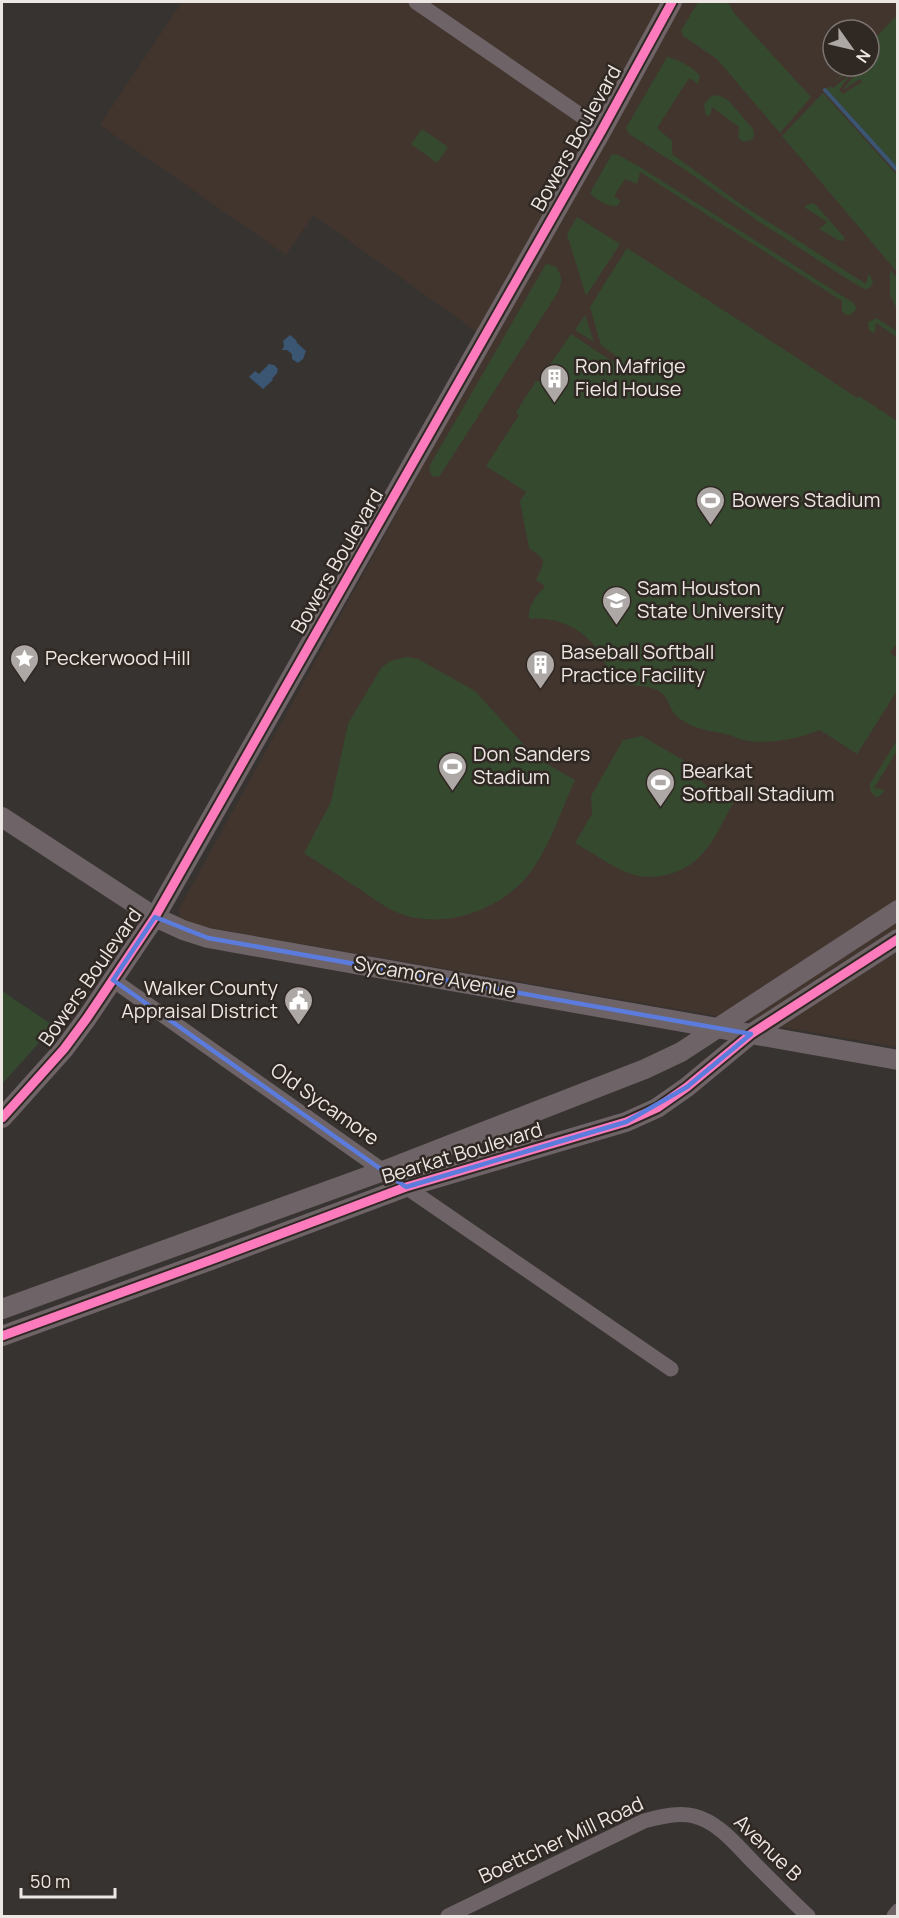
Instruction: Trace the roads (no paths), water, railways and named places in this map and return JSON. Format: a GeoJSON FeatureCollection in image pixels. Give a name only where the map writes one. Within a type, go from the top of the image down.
{"type":"FeatureCollection","features":[{"type":"Feature","properties":{"kind":"street"},"geometry":{"type":"LineString","coordinates":[[416,2],[602,130]]}},
{"type":"Feature","properties":{"kind":"street","name":"Bowers Boulevard"},"geometry":{"type":"LineString","coordinates":[[2,1118],[64,1049],[155,917],[602,130],[672,2]]}},
{"type":"Feature","properties":{"kind":"street","name":"Sycamore Avenue"},"geometry":{"type":"LineString","coordinates":[[2,817],[155,917],[208,938],[897,1060]]}},
{"type":"Feature","properties":{"kind":"street","name":"Bearkat Boulevard"},"geometry":{"type":"LineString","coordinates":[[2,1310],[383,1171],[645,1069],[681,1052],[897,910]]}},
{"type":"Feature","properties":{"kind":"street","name":"Bearkat Boulevard"},"geometry":{"type":"LineString","coordinates":[[2,1336],[406,1187],[626,1122],[657,1108],[687,1087],[751,1034],[897,939]]}},
{"type":"Feature","properties":{"kind":"street","name":"Old Sycamore"},"geometry":{"type":"LineString","coordinates":[[113,980],[383,1171],[671,1369]]}},
{"type":"Feature","properties":{"kind":"street","name":"Boettcher Mill Road"},"geometry":{"type":"LineString","coordinates":[[448,1917],[644,1821],[663,1816],[694,1816]]}},
{"type":"Feature","properties":{"kind":"street","name":"Avenue B"},"geometry":{"type":"LineString","coordinates":[[694,1816],[712,1824],[730,1839],[808,1917]]}},
{"type":"Feature","properties":{"kind":"street"},"geometry":{"type":"LineString","coordinates":[[894,1917],[897,1911]]}},
{"type":"Feature","properties":{"kind":"water"},"geometry":{"type":"Polygon","coordinates":[[[290,335],[306,351],[303,359],[298,363],[292,359],[292,354],[287,350],[282,350],[283,341],[290,335]]]}},
{"type":"Feature","properties":{"kind":"water"},"geometry":{"type":"Polygon","coordinates":[[[269,364],[278,369],[273,380],[263,389],[249,377],[255,371],[259,374],[269,364]]]}},
{"type":"Feature","properties":{"kind":"waterway"},"geometry":{"type":"LineString","coordinates":[[825,90],[898,171]]}},
{"type":"Feature","properties":{"kind":"place","name":"Ron Mafrige Field House"},"geometry":{"type":"Point","coordinates":[554,404]}},
{"type":"Feature","properties":{"kind":"place","name":"Bowers Stadium"},"geometry":{"type":"Point","coordinates":[711,526]}},
{"type":"Feature","properties":{"kind":"place","name":"Sam Houston State University"},"geometry":{"type":"Point","coordinates":[616,626]}},
{"type":"Feature","properties":{"kind":"place","name":"Peckerwood Hill"},"geometry":{"type":"Point","coordinates":[24,684]}},
{"type":"Feature","properties":{"kind":"place","name":"Baseball Softball Practice Facility"},"geometry":{"type":"Point","coordinates":[540,690]}},
{"type":"Feature","properties":{"kind":"place","name":"Don Sanders Stadium"},"geometry":{"type":"Point","coordinates":[452,792]}},
{"type":"Feature","properties":{"kind":"place","name":"Bearkat Softball Stadium"},"geometry":{"type":"Point","coordinates":[661,808]}},
{"type":"Feature","properties":{"kind":"place","name":"Walker County Appraisal District"},"geometry":{"type":"Point","coordinates":[299,1026]}}]}
